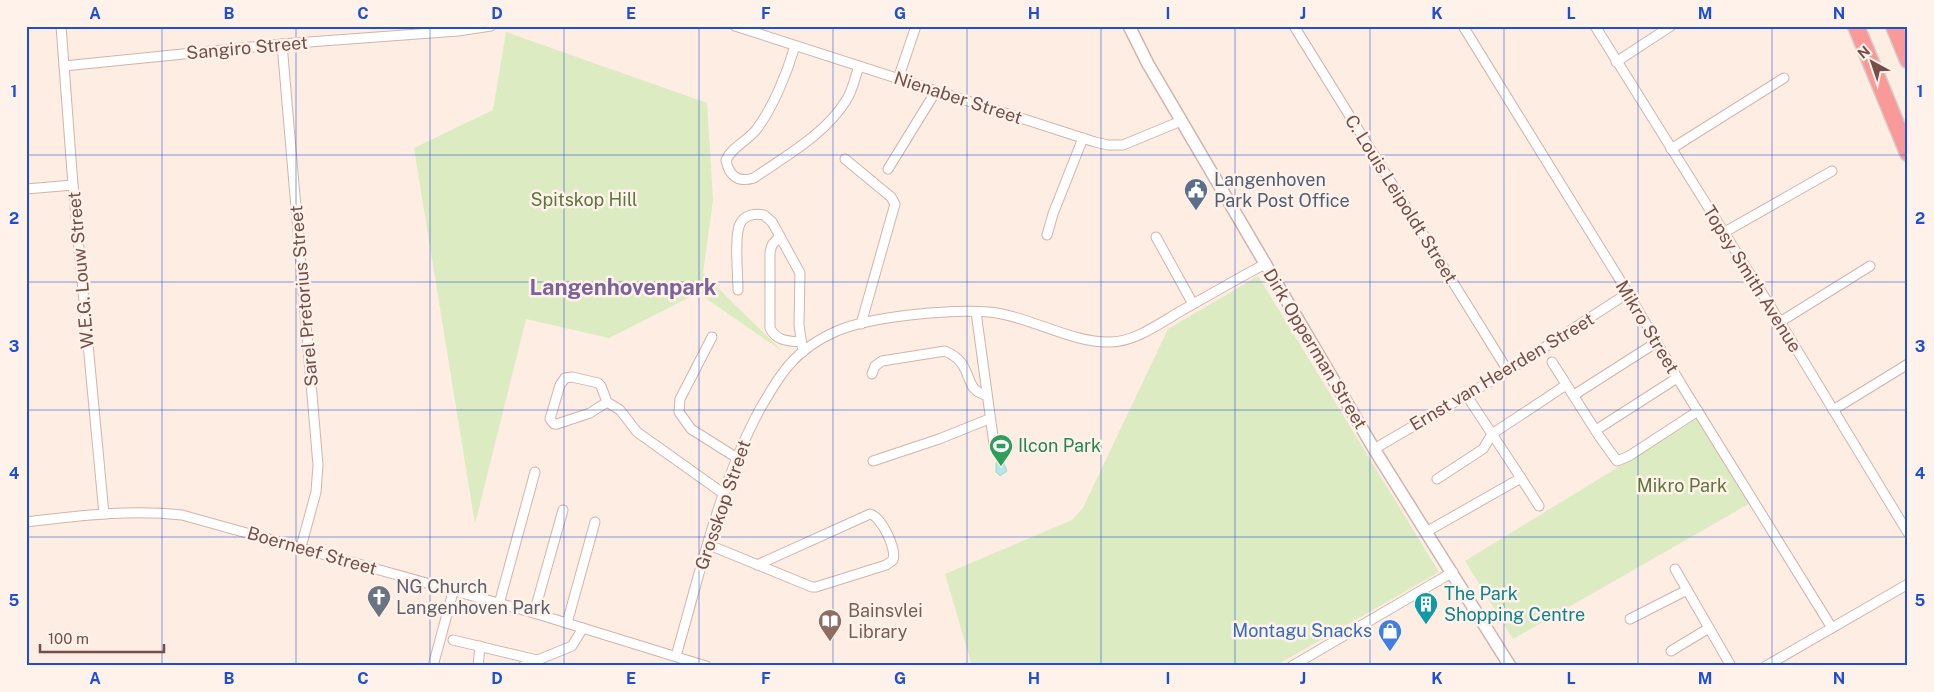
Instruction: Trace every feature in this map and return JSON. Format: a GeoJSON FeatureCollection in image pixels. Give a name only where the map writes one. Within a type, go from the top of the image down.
{"type":"FeatureCollection","features":[{"type":"Feature","properties":{"kind":"highway"},"geometry":{"type":"LineString","coordinates":[[1856,26],[1908,153]]}},
{"type":"Feature","properties":{"kind":"highway"},"geometry":{"type":"LineString","coordinates":[[1894,26],[1908,60]]}},
{"type":"Feature","properties":{"kind":"street","name":"W.E.G. Louw Street"},"geometry":{"type":"LineString","coordinates":[[61,26],[73,185],[104,514]]}},
{"type":"Feature","properties":{"kind":"street","name":"Sangiro Street"},"geometry":{"type":"LineString","coordinates":[[64,66],[282,44],[466,30],[491,26]]}},
{"type":"Feature","properties":{"kind":"street","name":"Nienaber Street"},"geometry":{"type":"LineString","coordinates":[[735,26],[1083,138],[1108,144],[1123,144],[1181,121]]}},
{"type":"Feature","properties":{"kind":"street"},"geometry":{"type":"LineString","coordinates":[[898,79],[916,26]]}},
{"type":"Feature","properties":{"kind":"street","name":"Dirk Opperman Street"},"geometry":{"type":"LineString","coordinates":[[1129,26],[1148,64],[1181,121],[1374,449],[1453,572],[1510,666]]}},
{"type":"Feature","properties":{"kind":"street","name":"C. Louis Leipoldt Street"},"geometry":{"type":"LineString","coordinates":[[1294,26],[1508,372]]}},
{"type":"Feature","properties":{"kind":"street","name":"Mikro Street"},"geometry":{"type":"LineString","coordinates":[[1464,26],[1832,628]]}},
{"type":"Feature","properties":{"kind":"street","name":"Topsy Smith Avenue"},"geometry":{"type":"LineString","coordinates":[[1595,26],[1780,322],[1908,533]]}},
{"type":"Feature","properties":{"kind":"street"},"geometry":{"type":"LineString","coordinates":[[1616,62],[1671,26]]}},
{"type":"Feature","properties":{"kind":"street","name":"Sarel Pretorius Street"},"geometry":{"type":"LineString","coordinates":[[282,44],[318,465],[316,492],[301,547]]}},
{"type":"Feature","properties":{"kind":"street"},"geometry":{"type":"LineString","coordinates":[[794,46],[789,66],[766,114],[751,136],[732,151],[726,160],[731,173],[738,179],[745,181],[754,178],[808,141],[822,129],[848,97],[859,66]]}},
{"type":"Feature","properties":{"kind":"street"},"geometry":{"type":"LineString","coordinates":[[1671,149],[1784,78]]}},
{"type":"Feature","properties":{"kind":"street"},"geometry":{"type":"LineString","coordinates":[[888,170],[936,91]]}},
{"type":"Feature","properties":{"kind":"street"},"geometry":{"type":"LineString","coordinates":[[1047,235],[1053,214],[1083,138]]}},
{"type":"Feature","properties":{"kind":"street"},"geometry":{"type":"LineString","coordinates":[[845,159],[891,197],[895,204],[861,324]]}},
{"type":"Feature","properties":{"kind":"street"},"geometry":{"type":"LineString","coordinates":[[1723,233],[1832,171]]}},
{"type":"Feature","properties":{"kind":"street"},"geometry":{"type":"LineString","coordinates":[[26,189],[73,185]]}},
{"type":"Feature","properties":{"kind":"street"},"geometry":{"type":"LineString","coordinates":[[738,290],[738,231],[741,221],[749,216],[764,215],[772,222],[800,274],[799,325],[803,352]]}},
{"type":"Feature","properties":{"kind":"street"},"geometry":{"type":"LineString","coordinates":[[780,236],[772,245],[770,252],[770,328],[777,337],[786,341],[801,342]]}},
{"type":"Feature","properties":{"kind":"street"},"geometry":{"type":"LineString","coordinates":[[1156,238],[1193,304]]}},
{"type":"Feature","properties":{"kind":"street","name":"Grosskop Street"},"geometry":{"type":"LineString","coordinates":[[676,656],[724,494],[737,458],[750,427],[780,376],[790,363],[803,352],[837,331],[861,324],[942,312],[990,312],[1028,321],[1086,339],[1110,342],[1139,334],[1265,264]]}},
{"type":"Feature","properties":{"kind":"street"},"geometry":{"type":"LineString","coordinates":[[1780,322],[1870,266]]}},
{"type":"Feature","properties":{"kind":"street","name":"Ernst van Heerden Street"},"geometry":{"type":"LineString","coordinates":[[1374,449],[1508,372],[1628,293]]}},
{"type":"Feature","properties":{"kind":"street"},"geometry":{"type":"LineString","coordinates":[[976,312],[989,420],[994,444]]}},
{"type":"Feature","properties":{"kind":"street"},"geometry":{"type":"LineString","coordinates":[[712,337],[680,399],[679,412],[691,429],[737,458]]}},
{"type":"Feature","properties":{"kind":"street"},"geometry":{"type":"LineString","coordinates":[[1574,396],[1657,342]]}},
{"type":"Feature","properties":{"kind":"street"},"geometry":{"type":"LineString","coordinates":[[872,374],[875,366],[882,361],[945,351],[953,355],[962,364],[972,387],[980,394],[986,395]]}},
{"type":"Feature","properties":{"kind":"street"},"geometry":{"type":"LineString","coordinates":[[1552,362],[1615,459],[1619,461],[1698,411]]}},
{"type":"Feature","properties":{"kind":"street"},"geometry":{"type":"LineString","coordinates":[[1833,410],[1908,364]]}},
{"type":"Feature","properties":{"kind":"street"},"geometry":{"type":"LineString","coordinates":[[607,402],[590,412],[557,424],[554,424],[550,419],[560,385],[567,378],[598,382],[607,402],[620,410],[637,432],[724,494]]}},
{"type":"Feature","properties":{"kind":"street"},"geometry":{"type":"LineString","coordinates":[[1596,430],[1678,378]]}},
{"type":"Feature","properties":{"kind":"street"},"geometry":{"type":"LineString","coordinates":[[1437,479],[1483,450],[1492,434],[1566,385]]}},
{"type":"Feature","properties":{"kind":"street"},"geometry":{"type":"LineString","coordinates":[[1467,396],[1539,506]]}},
{"type":"Feature","properties":{"kind":"street"},"geometry":{"type":"LineString","coordinates":[[873,461],[989,420]]}},
{"type":"Feature","properties":{"kind":"street"},"geometry":{"type":"LineString","coordinates":[[498,604],[535,472]]}},
{"type":"Feature","properties":{"kind":"street"},"geometry":{"type":"LineString","coordinates":[[1426,532],[1521,478]]}},
{"type":"Feature","properties":{"kind":"street"},"geometry":{"type":"LineString","coordinates":[[534,613],[563,510]]}},
{"type":"Feature","properties":{"kind":"street","name":"Boerneef Street"},"geometry":{"type":"LineString","coordinates":[[26,522],[149,511],[182,514],[453,592],[534,613],[706,666]]}},
{"type":"Feature","properties":{"kind":"street"},"geometry":{"type":"LineString","coordinates":[[709,545],[758,565],[816,587],[886,565],[895,558],[881,523],[876,516],[870,514],[758,565]]}},
{"type":"Feature","properties":{"kind":"street"},"geometry":{"type":"LineString","coordinates":[[567,623],[595,522]]}},
{"type":"Feature","properties":{"kind":"street"},"geometry":{"type":"LineString","coordinates":[[1676,569],[1732,666]]}},
{"type":"Feature","properties":{"kind":"street"},"geometry":{"type":"LineString","coordinates":[[1297,665],[1453,572]]}},
{"type":"Feature","properties":{"kind":"street"},"geometry":{"type":"LineString","coordinates":[[1766,666],[1908,584]]}},
{"type":"Feature","properties":{"kind":"street"},"geometry":{"type":"LineString","coordinates":[[1630,619],[1687,590]]}},
{"type":"Feature","properties":{"kind":"street"},"geometry":{"type":"LineString","coordinates":[[432,666],[453,592]]}},
{"type":"Feature","properties":{"kind":"street"},"geometry":{"type":"LineString","coordinates":[[523,666],[572,646],[583,628]]}},
{"type":"Feature","properties":{"kind":"street"},"geometry":{"type":"LineString","coordinates":[[1671,651],[1709,628]]}},
{"type":"Feature","properties":{"kind":"street"},"geometry":{"type":"LineString","coordinates":[[452,640],[537,660]]}},
{"type":"Feature","properties":{"kind":"street"},"geometry":{"type":"LineString","coordinates":[[478,666],[480,646]]}},
{"type":"Feature","properties":{"kind":"green space","name":"Spitskop Hill"},"geometry":{"type":"Polygon","coordinates":[[[506,32],[707,103],[713,200],[703,273],[782,351],[698,293],[609,338],[526,319],[475,524],[414,148],[493,110],[506,32]]]}},
{"type":"Feature","properties":{"kind":"green space"},"geometry":{"type":"Polygon","coordinates":[[[1258,276],[1439,572],[1275,666],[972,666],[945,574],[1072,520],[1083,508],[1168,329],[1258,276]]]}},
{"type":"Feature","properties":{"kind":"green space","name":"Mikro Park"},"geometry":{"type":"Polygon","coordinates":[[[1700,417],[1752,502],[1513,639],[1465,561],[1700,417]]]}},
{"type":"Feature","properties":{"kind":"water","name":"Ilcon Park"},"geometry":{"type":"Polygon","coordinates":[[[1003,461],[1007,471],[1000,476],[996,472],[996,463],[1003,461]]]}},
{"type":"Feature","properties":{"kind":"place","name":"Langenhoven Park Post Office"},"geometry":{"type":"Point","coordinates":[1196,211]}},
{"type":"Feature","properties":{"kind":"place","name":"Ilcon Park"},"geometry":{"type":"Point","coordinates":[1001,467]}},
{"type":"Feature","properties":{"kind":"place","name":"NG Church Langenhoven Park"},"geometry":{"type":"Point","coordinates":[379,618]}},
{"type":"Feature","properties":{"kind":"place","name":"The Park Shopping Centre"},"geometry":{"type":"Point","coordinates":[1426,625]}},
{"type":"Feature","properties":{"kind":"place","name":"Bainsvlei Library"},"geometry":{"type":"Point","coordinates":[830,642]}},
{"type":"Feature","properties":{"kind":"place","name":"Montagu Snacks"},"geometry":{"type":"Point","coordinates":[1390,652]}},
{"type":"Feature","properties":{"kind":"district","name":"Langenhovenpark"},"geometry":{"type":"Point","coordinates":[623,287]}}]}
